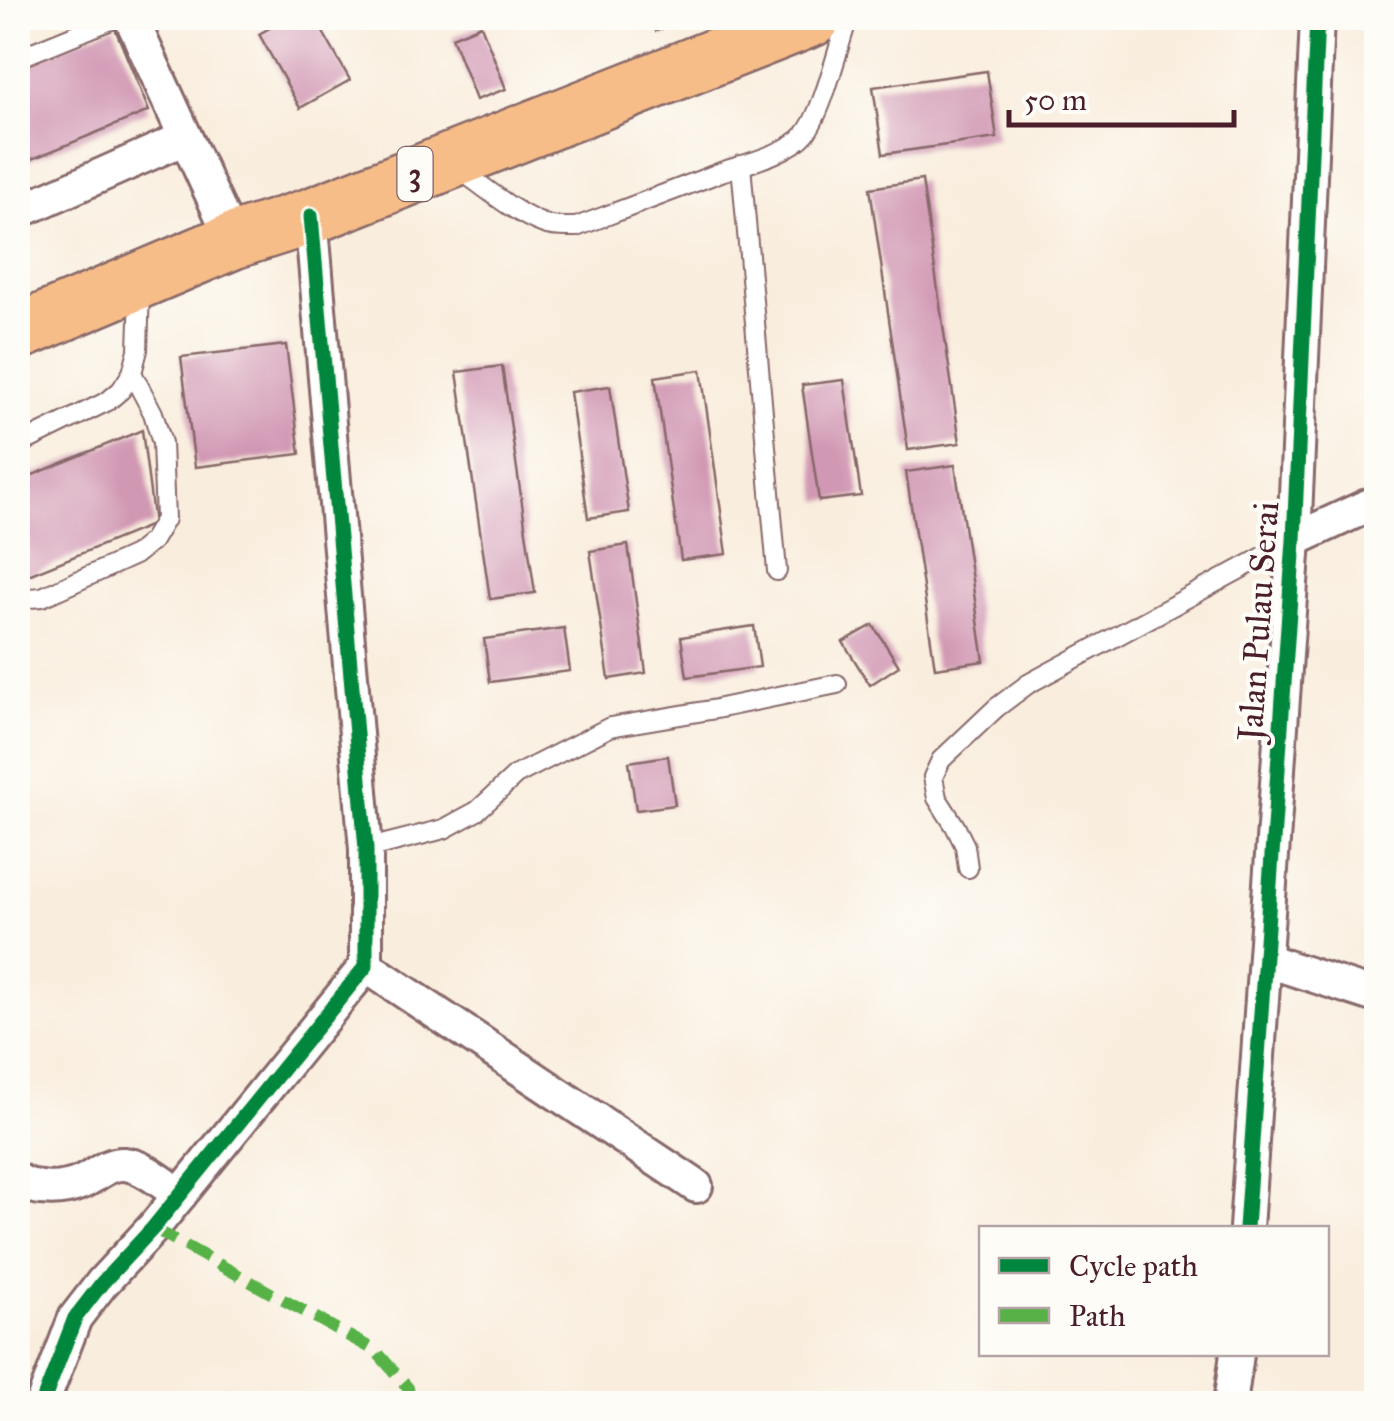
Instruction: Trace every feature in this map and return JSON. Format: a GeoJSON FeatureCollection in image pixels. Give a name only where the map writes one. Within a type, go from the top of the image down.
{"type":"FeatureCollection","features":[{"type":"Feature","properties":{"kind":"highway","name":"3"},"geometry":{"type":"LineString","coordinates":[[18,332],[232,242],[311,216],[813,18]]}},
{"type":"Feature","properties":{"kind":"street"},"geometry":{"type":"LineString","coordinates":[[130,18],[232,242]]}},
{"type":"Feature","properties":{"kind":"street","name":"Jalan Pulau Serai"},"geometry":{"type":"LineString","coordinates":[[1246,1226],[1294,540],[1317,18]]}},
{"type":"Feature","properties":{"kind":"street"},"geometry":{"type":"LineString","coordinates":[[18,212],[186,138]]}},
{"type":"Feature","properties":{"kind":"street"},"geometry":{"type":"LineString","coordinates":[[42,1404],[76,1318],[102,1282],[180,1195],[366,966],[366,848],[311,216]]}},
{"type":"Feature","properties":{"kind":"street"},"geometry":{"type":"LineString","coordinates":[[1294,540],[1376,502]]}},
{"type":"Feature","properties":{"kind":"street"},"geometry":{"type":"LineString","coordinates":[[1266,960],[1376,996]]}},
{"type":"Feature","properties":{"kind":"street"},"geometry":{"type":"LineString","coordinates":[[366,966],[696,1186]]}},
{"type":"Feature","properties":{"kind":"street"},"geometry":{"type":"LineString","coordinates":[[18,1180],[54,1189],[80,1183],[110,1166],[126,1164],[180,1195]]}},
{"type":"Feature","properties":{"kind":"street"},"geometry":{"type":"LineString","coordinates":[[1230,1404],[1238,1356]]}},
{"type":"Feature","properties":{"kind":"lane"},"geometry":{"type":"LineString","coordinates":[[18,58],[116,18]]}},
{"type":"Feature","properties":{"kind":"lane"},"geometry":{"type":"LineString","coordinates":[[448,161],[542,224],[576,228],[790,146],[802,137],[816,112],[848,18]]}},
{"type":"Feature","properties":{"kind":"lane"},"geometry":{"type":"LineString","coordinates":[[740,165],[777,571]]}},
{"type":"Feature","properties":{"kind":"lane"},"geometry":{"type":"LineString","coordinates":[[18,445],[108,401],[122,390],[138,350],[140,280]]}},
{"type":"Feature","properties":{"kind":"lane"},"geometry":{"type":"LineString","coordinates":[[18,600],[42,597],[135,554],[152,542],[164,518],[162,443],[153,413],[132,373]]}},
{"type":"Feature","properties":{"kind":"lane"},"geometry":{"type":"LineString","coordinates":[[968,868],[964,846],[937,798],[933,777],[941,760],[1028,684],[1294,540]]}},
{"type":"Feature","properties":{"kind":"lane"},"geometry":{"type":"LineString","coordinates":[[366,848],[444,829],[476,811],[516,776],[610,727],[837,684]]}},
{"type":"Feature","properties":{"kind":"building"},"geometry":{"type":"Polygon","coordinates":[[[288,18],[315,18],[350,80],[300,108],[259,34],[288,18]]]}},
{"type":"Feature","properties":{"kind":"building"},"geometry":{"type":"Polygon","coordinates":[[[651,18],[692,18],[656,31],[651,18]]]}},
{"type":"Feature","properties":{"kind":"building"},"geometry":{"type":"Polygon","coordinates":[[[481,25],[506,89],[476,100],[452,37],[481,25]]]}},
{"type":"Feature","properties":{"kind":"building"},"geometry":{"type":"Polygon","coordinates":[[[114,26],[149,111],[18,165],[18,66],[114,26]]]}},
{"type":"Feature","properties":{"kind":"building"},"geometry":{"type":"Polygon","coordinates":[[[987,71],[997,138],[883,154],[873,87],[987,71]]]}},
{"type":"Feature","properties":{"kind":"building"},"geometry":{"type":"Polygon","coordinates":[[[922,180],[960,443],[908,450],[870,188],[922,180]]]}},
{"type":"Feature","properties":{"kind":"building"},"geometry":{"type":"Polygon","coordinates":[[[286,345],[300,454],[195,467],[181,357],[286,345]]]}},
{"type":"Feature","properties":{"kind":"building"},"geometry":{"type":"Polygon","coordinates":[[[502,366],[535,593],[490,599],[457,372],[502,366]]]}},
{"type":"Feature","properties":{"kind":"building"},"geometry":{"type":"Polygon","coordinates":[[[701,370],[727,554],[681,560],[655,377],[701,370]]]}},
{"type":"Feature","properties":{"kind":"building"},"geometry":{"type":"Polygon","coordinates":[[[844,380],[861,496],[819,501],[802,385],[844,380]]]}},
{"type":"Feature","properties":{"kind":"building"},"geometry":{"type":"Polygon","coordinates":[[[610,386],[629,512],[588,518],[570,392],[610,386]]]}},
{"type":"Feature","properties":{"kind":"building"},"geometry":{"type":"Polygon","coordinates":[[[142,430],[154,524],[26,576],[18,575],[18,481],[142,430]]]}},
{"type":"Feature","properties":{"kind":"building"},"geometry":{"type":"Polygon","coordinates":[[[955,465],[984,661],[935,668],[906,472],[955,465]]]}},
{"type":"Feature","properties":{"kind":"building"},"geometry":{"type":"Polygon","coordinates":[[[628,545],[646,673],[609,679],[590,551],[628,545]]]}},
{"type":"Feature","properties":{"kind":"building"},"geometry":{"type":"Polygon","coordinates":[[[873,625],[899,666],[870,685],[843,642],[873,625]]]}},
{"type":"Feature","properties":{"kind":"building"},"geometry":{"type":"Polygon","coordinates":[[[754,626],[760,667],[687,677],[681,637],[754,626]]]}},
{"type":"Feature","properties":{"kind":"building"},"geometry":{"type":"Polygon","coordinates":[[[564,628],[570,671],[490,682],[484,639],[564,628]]]}},
{"type":"Feature","properties":{"kind":"building"},"geometry":{"type":"Polygon","coordinates":[[[668,756],[675,805],[636,810],[629,762],[668,756]]]}},
{"type":"Feature","properties":{"kind":"marked path"},"geometry":{"type":"LineString","coordinates":[[153,1228],[376,1351],[408,1388],[411,1404]]}},
{"type":"Feature","properties":{"kind":"cycle path"},"geometry":{"type":"LineString","coordinates":[[1246,1226],[1294,540],[1317,18]]}},
{"type":"Feature","properties":{"kind":"cycle path"},"geometry":{"type":"LineString","coordinates":[[42,1404],[75,1318],[366,966],[366,849],[311,216]]}}]}
